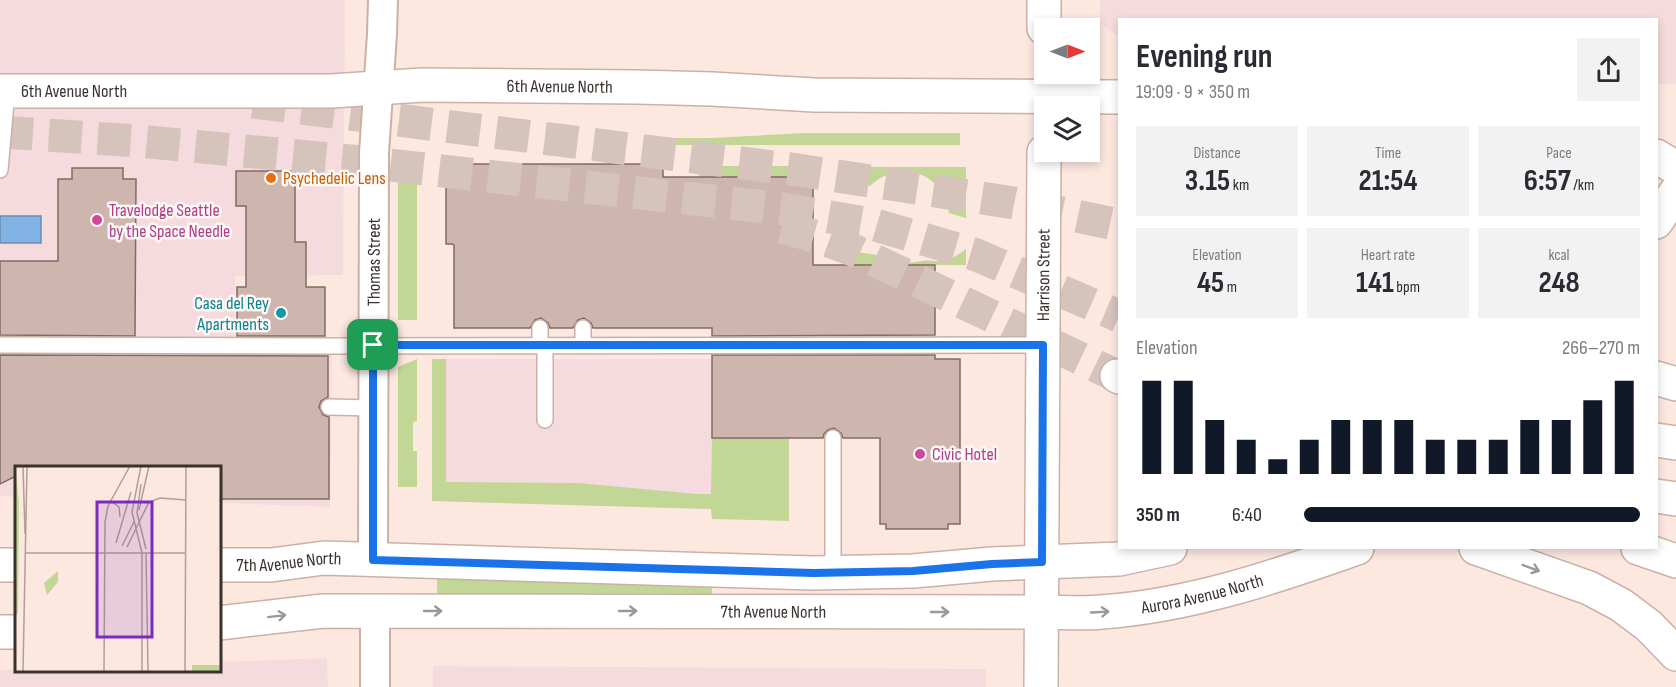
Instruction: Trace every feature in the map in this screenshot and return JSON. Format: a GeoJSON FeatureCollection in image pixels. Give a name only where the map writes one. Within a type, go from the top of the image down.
{"type":"FeatureCollection","features":[{"type":"Feature","properties":{"kind":"main road"},"geometry":{"type":"LineString","coordinates":[[1044,0],[1044,18]]}},
{"type":"Feature","properties":{"kind":"main road","name":"6th Avenue North"},"geometry":{"type":"LineString","coordinates":[[3,91],[331,91],[422,85],[637,87],[814,95],[1045,92],[1118,97]]}},
{"type":"Feature","properties":{"kind":"main road"},"geometry":{"type":"LineString","coordinates":[[1658,157],[1676,168]]}},
{"type":"Feature","properties":{"kind":"main road","name":"Harrison Street"},"geometry":{"type":"LineString","coordinates":[[1041,687],[1044,162]]}},
{"type":"Feature","properties":{"kind":"main road"},"geometry":{"type":"LineString","coordinates":[[1658,219],[1676,192]]}},
{"type":"Feature","properties":{"kind":"main road"},"geometry":{"type":"LineString","coordinates":[[1658,379],[1676,384]]}},
{"type":"Feature","properties":{"kind":"main road"},"geometry":{"type":"LineString","coordinates":[[1658,440],[1676,443]]}},
{"type":"Feature","properties":{"kind":"main road"},"geometry":{"type":"LineString","coordinates":[[1658,496],[1676,498]]}},
{"type":"Feature","properties":{"kind":"main road"},"geometry":{"type":"LineString","coordinates":[[1042,562],[1119,559],[1165,549]]}},
{"type":"Feature","properties":{"kind":"main road","name":"Aurora Avenue North"},"geometry":{"type":"LineString","coordinates":[[1042,612],[1099,613],[1200,596],[1292,571],[1354,549]]}},
{"type":"Feature","properties":{"kind":"main road"},"geometry":{"type":"LineString","coordinates":[[1479,549],[1589,588],[1621,604],[1649,626],[1676,654]]}},
{"type":"Feature","properties":{"kind":"main road"},"geometry":{"type":"LineString","coordinates":[[1641,549],[1676,561]]}},
{"type":"Feature","properties":{"kind":"main road","name":"7th Avenue North"},"geometry":{"type":"LineString","coordinates":[[220,565],[271,565],[324,558],[833,573],[913,571],[1042,562]]}},
{"type":"Feature","properties":{"kind":"main road","name":"7th Avenue North"},"geometry":{"type":"LineString","coordinates":[[220,623],[323,611],[1042,612]]}},
{"type":"Feature","properties":{"kind":"street","name":"Thomas Street"},"geometry":{"type":"LineString","coordinates":[[373,560],[374,153],[383,0]]}},
{"type":"Feature","properties":{"kind":"street"},"geometry":{"type":"LineString","coordinates":[[375,611],[375,687]]}},
{"type":"Feature","properties":{"kind":"lane"},"geometry":{"type":"LineString","coordinates":[[0,170],[3,91]]}},
{"type":"Feature","properties":{"kind":"lane"},"geometry":{"type":"LineString","coordinates":[[540,328],[545,420]]}},
{"type":"Feature","properties":{"kind":"lane"},"geometry":{"type":"LineString","coordinates":[[583,328],[583,345]]}},
{"type":"Feature","properties":{"kind":"lane"},"geometry":{"type":"LineString","coordinates":[[0,345],[583,345],[833,352],[1043,345]]}},
{"type":"Feature","properties":{"kind":"lane"},"geometry":{"type":"LineString","coordinates":[[328,407],[373,408]]}},
{"type":"Feature","properties":{"kind":"lane"},"geometry":{"type":"LineString","coordinates":[[833,438],[833,573]]}},
{"type":"Feature","properties":{"kind":"shaded area"},"geometry":{"type":"Polygon","coordinates":[[[0,0],[345,0],[343,275],[235,276],[234,343],[332,345],[330,507],[220,503],[220,466],[15,466],[15,497],[0,496],[0,0]]]}},
{"type":"Feature","properties":{"kind":"shaded area"},"geometry":{"type":"Polygon","coordinates":[[[1100,0],[1676,0],[1676,84],[1658,84],[1658,18],[1118,18],[1118,35],[1100,24],[1100,0]]]}},
{"type":"Feature","properties":{"kind":"shaded area"},"geometry":{"type":"Polygon","coordinates":[[[432,359],[712,359],[712,509],[432,501],[432,359]]]}},
{"type":"Feature","properties":{"kind":"shaded area"},"geometry":{"type":"Polygon","coordinates":[[[327,658],[328,687],[0,687],[0,670],[15,670],[15,672],[220,672],[220,662],[327,658]]]}},
{"type":"Feature","properties":{"kind":"shaded area"},"geometry":{"type":"Polygon","coordinates":[[[433,666],[986,669],[986,687],[433,687],[433,666]]]}},
{"type":"Feature","properties":{"kind":"green space"},"geometry":{"type":"Polygon","coordinates":[[[803,133],[960,133],[960,145],[653,145],[653,138],[712,138],[803,133]]]}},
{"type":"Feature","properties":{"kind":"green space"},"geometry":{"type":"Polygon","coordinates":[[[699,166],[819,166],[819,181],[813,181],[812,177],[699,177],[699,166]]]}},
{"type":"Feature","properties":{"kind":"green space"},"geometry":{"type":"Polygon","coordinates":[[[845,167],[966,167],[966,218],[949,213],[939,188],[929,179],[918,174],[906,171],[894,173],[882,177],[870,186],[845,178],[845,167]]]}},
{"type":"Feature","properties":{"kind":"green space"},"geometry":{"type":"Polygon","coordinates":[[[398,170],[417,170],[417,320],[398,320],[398,170]]]}},
{"type":"Feature","properties":{"kind":"green space"},"geometry":{"type":"Polygon","coordinates":[[[845,244],[857,252],[876,255],[898,264],[944,260],[966,249],[966,265],[845,265],[845,244]]]}},
{"type":"Feature","properties":{"kind":"green space"},"geometry":{"type":"Polygon","coordinates":[[[417,359],[417,421],[413,422],[413,451],[417,451],[417,487],[398,487],[398,367],[417,359]]]}},
{"type":"Feature","properties":{"kind":"green space"},"geometry":{"type":"Polygon","coordinates":[[[432,359],[446,359],[446,482],[579,483],[711,494],[712,438],[789,438],[789,521],[712,519],[711,509],[432,501],[432,359]]]}},
{"type":"Feature","properties":{"kind":"green space"},"geometry":{"type":"Polygon","coordinates":[[[437,579],[712,587],[712,594],[437,594],[437,579]]]}},
{"type":"Feature","properties":{"kind":"water"},"geometry":{"type":"Polygon","coordinates":[[[0,216],[41,216],[41,243],[0,243],[0,216]]]}},
{"type":"Feature","properties":{"kind":"building"},"geometry":{"type":"Polygon","coordinates":[[[465,164],[663,164],[663,177],[813,177],[813,265],[935,265],[935,335],[712,336],[712,328],[593,328],[591,323],[584,318],[578,320],[573,328],[550,328],[548,323],[541,318],[535,320],[530,328],[454,328],[454,245],[446,244],[446,166],[465,166],[465,164]]]}},
{"type":"Feature","properties":{"kind":"building","name":"Travelodge Seattle by the Space Needle"},"geometry":{"type":"Polygon","coordinates":[[[72,168],[123,168],[123,179],[136,179],[135,336],[0,335],[0,261],[58,261],[58,179],[72,179],[72,168]]]}},
{"type":"Feature","properties":{"kind":"building"},"geometry":{"type":"Polygon","coordinates":[[[236,171],[295,171],[295,242],[306,242],[306,287],[325,287],[325,336],[237,336],[237,287],[246,287],[246,206],[236,206],[236,171]]]}},
{"type":"Feature","properties":{"kind":"building"},"geometry":{"type":"Polygon","coordinates":[[[0,355],[328,356],[328,397],[321,401],[319,407],[323,415],[329,417],[329,499],[220,499],[220,466],[15,466],[15,476],[0,484],[0,355]]]}},
{"type":"Feature","properties":{"kind":"building","name":"Civic Hotel"},"geometry":{"type":"Polygon","coordinates":[[[712,355],[935,355],[935,359],[960,359],[960,524],[948,524],[948,529],[886,529],[886,524],[880,524],[880,438],[843,438],[841,433],[834,428],[828,430],[823,438],[712,438],[712,355]]]}},
{"type":"Feature","properties":{"kind":"tunnel"},"geometry":{"type":"LineString","coordinates":[[253,102],[798,170],[1014,203],[1118,225]]}},
{"type":"Feature","properties":{"kind":"tunnel"},"geometry":{"type":"LineString","coordinates":[[0,132],[138,141],[362,162],[783,209],[872,224],[974,254],[1118,316]]}},
{"type":"Feature","properties":{"kind":"tunnel"},"geometry":{"type":"LineString","coordinates":[[782,227],[853,250],[1117,376]]}},
{"type":"Feature","properties":{"kind":"place","name":"Psychedelic Lens"},"geometry":{"type":"Point","coordinates":[271,178]}},
{"type":"Feature","properties":{"kind":"place","name":"Travelodge Seattle by the Space Needle"},"geometry":{"type":"Point","coordinates":[97,220]}},
{"type":"Feature","properties":{"kind":"place","name":"Casa del Rey Apartments"},"geometry":{"type":"Point","coordinates":[281,313]}},
{"type":"Feature","properties":{"kind":"place","name":"Civic Hotel"},"geometry":{"type":"Point","coordinates":[920,454]}},
{"type":"Feature","properties":{"kind":"route"},"geometry":{"type":"LineString","coordinates":[[373,345],[1043,345],[1042,562],[913,571],[813,573],[373,560],[373,345]]}}]}
